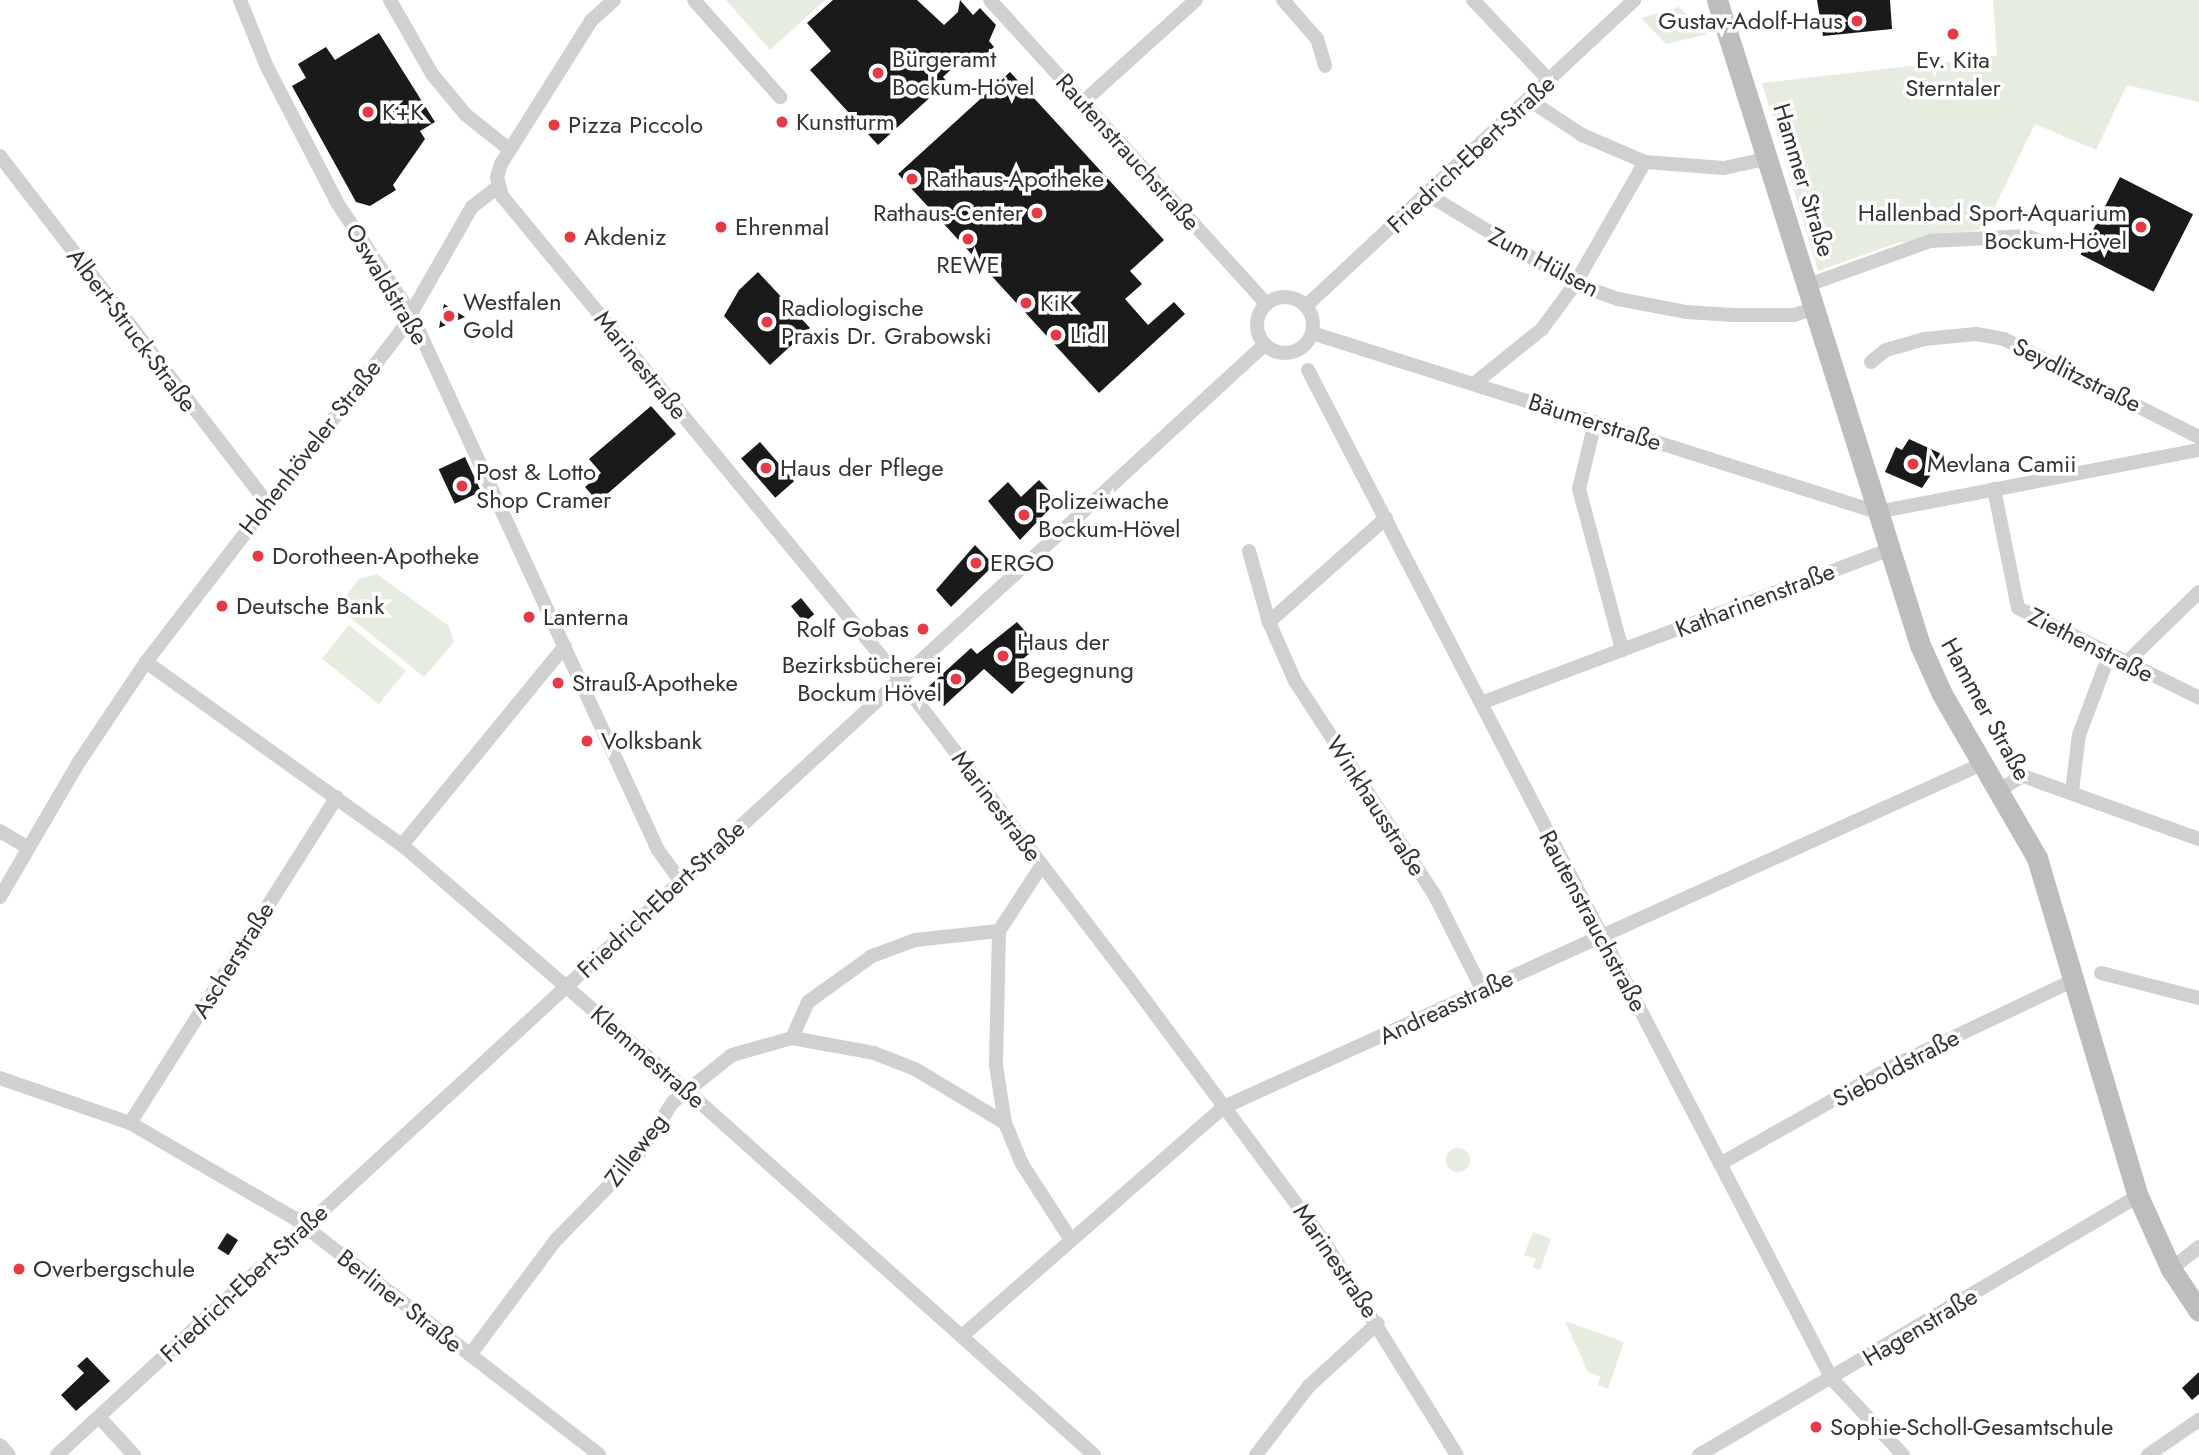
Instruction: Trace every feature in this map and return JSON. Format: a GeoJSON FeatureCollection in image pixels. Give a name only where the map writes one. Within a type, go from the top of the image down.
{"type":"FeatureCollection","features":[{"type":"Feature","properties":{"kind":"main road","name":"Hammer Straße"},"geometry":{"type":"LineString","coordinates":[[1717,0],[1770,158],[1888,550],[1933,676],[2001,789],[2037,858],[2076,979],[2138,1196],[2171,1269],[2199,1311]]}},
{"type":"Feature","properties":{"kind":"street","name":"Oswaldstraße"},"geometry":{"type":"LineString","coordinates":[[240,0],[267,68],[338,204],[411,314],[658,850],[680,880]]}},
{"type":"Feature","properties":{"kind":"street"},"geometry":{"type":"LineString","coordinates":[[390,0],[432,74],[466,115],[510,150]]}},
{"type":"Feature","properties":{"kind":"street"},"geometry":{"type":"LineString","coordinates":[[498,187],[501,164],[591,21],[614,0]]}},
{"type":"Feature","properties":{"kind":"street"},"geometry":{"type":"LineString","coordinates":[[694,0],[780,97]]}},
{"type":"Feature","properties":{"kind":"street","name":"Rautenstrauchstraße"},"geometry":{"type":"LineString","coordinates":[[990,0],[1267,304]]}},
{"type":"Feature","properties":{"kind":"street"},"geometry":{"type":"LineString","coordinates":[[1083,102],[1196,0]]}},
{"type":"Feature","properties":{"kind":"street"},"geometry":{"type":"LineString","coordinates":[[1283,0],[1317,38],[1325,66]]}},
{"type":"Feature","properties":{"kind":"street"},"geometry":{"type":"LineString","coordinates":[[1473,0],[1549,81]]}},
{"type":"Feature","properties":{"kind":"street","name":"Friedrich-Ebert-Straße"},"geometry":{"type":"LineString","coordinates":[[1306,306],[1530,100],[1634,0]]}},
{"type":"Feature","properties":{"kind":"street"},"geometry":{"type":"LineString","coordinates":[[1530,100],[1582,135],[1645,162],[1724,168],[1770,158]]}},
{"type":"Feature","properties":{"kind":"street","name":"Albert-Struck-Straße"},"geometry":{"type":"LineString","coordinates":[[0,156],[266,502]]}},
{"type":"Feature","properties":{"kind":"street"},"geometry":{"type":"LineString","coordinates":[[1475,383],[1542,329],[1575,284],[1645,162]]}},
{"type":"Feature","properties":{"kind":"street","name":"Hohenhöveler Straße"},"geometry":{"type":"LineString","coordinates":[[0,897],[146,662],[411,314],[472,207],[498,187]]}},
{"type":"Feature","properties":{"kind":"street","name":"Marinestraße"},"geometry":{"type":"LineString","coordinates":[[498,187],[899,678],[1042,865],[1224,1107],[1378,1322],[1457,1455]]}},
{"type":"Feature","properties":{"kind":"street","name":"Zum Hülsen"},"geometry":{"type":"LineString","coordinates":[[1427,194],[1575,284],[1686,312],[1794,316],[1815,308]]}},
{"type":"Feature","properties":{"kind":"street"},"geometry":{"type":"LineString","coordinates":[[1808,285],[1930,241],[2027,236],[2050,245]]}},
{"type":"Feature","properties":{"kind":"street"},"geometry":{"type":"LineString","coordinates":[[1283,297],[1306,306],[1312,333],[1304,346],[1289,353],[1265,344],[1257,323],[1267,304],[1283,297]]}},
{"type":"Feature","properties":{"kind":"street","name":"Bäumerstraße"},"geometry":{"type":"LineString","coordinates":[[1312,333],[1878,512]]}},
{"type":"Feature","properties":{"kind":"street","name":"Seydlitzstraße"},"geometry":{"type":"LineString","coordinates":[[1871,362],[1886,350],[1924,339],[1976,334],[2004,339],[2199,437]]}},
{"type":"Feature","properties":{"kind":"street","name":"Friedrich-Ebert-Straße"},"geometry":{"type":"LineString","coordinates":[[57,1455],[1265,344]]}},
{"type":"Feature","properties":{"kind":"street","name":"Rautenstrauchstraße"},"geometry":{"type":"LineString","coordinates":[[1308,369],[1832,1379],[1903,1455]]}},
{"type":"Feature","properties":{"kind":"street"},"geometry":{"type":"LineString","coordinates":[[1594,422],[1579,489],[1622,650]]}},
{"type":"Feature","properties":{"kind":"street"},"geometry":{"type":"LineString","coordinates":[[1878,512],[2199,450]]}},
{"type":"Feature","properties":{"kind":"street","name":"Ziethenstraße"},"geometry":{"type":"LineString","coordinates":[[1994,489],[2018,608],[2199,698]]}},
{"type":"Feature","properties":{"kind":"street"},"geometry":{"type":"LineString","coordinates":[[1269,622],[1386,518]]}},
{"type":"Feature","properties":{"kind":"street","name":"Katharinenstraße"},"geometry":{"type":"LineString","coordinates":[[1481,703],[1888,550]]}},
{"type":"Feature","properties":{"kind":"street","name":"Winkhausstraße"},"geometry":{"type":"LineString","coordinates":[[1250,551],[1269,622],[1295,681],[1434,894],[1483,991]]}},
{"type":"Feature","properties":{"kind":"street"},"geometry":{"type":"LineString","coordinates":[[2126,663],[2199,592]]}},
{"type":"Feature","properties":{"kind":"street"},"geometry":{"type":"LineString","coordinates":[[402,845],[565,646]]}},
{"type":"Feature","properties":{"kind":"street"},"geometry":{"type":"LineString","coordinates":[[2072,791],[2079,735],[2109,655]]}},
{"type":"Feature","properties":{"kind":"street","name":"Klemmestraße"},"geometry":{"type":"LineString","coordinates":[[146,662],[402,845],[685,1089],[1094,1455]]}},
{"type":"Feature","properties":{"kind":"street","name":"Andreasstraße"},"geometry":{"type":"LineString","coordinates":[[962,1336],[1224,1107],[1984,763]]}},
{"type":"Feature","properties":{"kind":"street"},"geometry":{"type":"LineString","coordinates":[[2001,789],[2023,776],[2072,791],[2199,839]]}},
{"type":"Feature","properties":{"kind":"street","name":"Ascherstraße"},"geometry":{"type":"LineString","coordinates":[[130,1123],[337,797]]}},
{"type":"Feature","properties":{"kind":"street"},"geometry":{"type":"LineString","coordinates":[[0,831],[28,848]]}},
{"type":"Feature","properties":{"kind":"street"},"geometry":{"type":"LineString","coordinates":[[1042,865],[999,931],[996,1065],[1005,1123],[1022,1164],[1071,1240]]}},
{"type":"Feature","properties":{"kind":"street"},"geometry":{"type":"LineString","coordinates":[[793,1038],[808,1002],[872,956],[915,940],[999,931]]}},
{"type":"Feature","properties":{"kind":"street"},"geometry":{"type":"LineString","coordinates":[[2101,973],[2199,998]]}},
{"type":"Feature","properties":{"kind":"street","name":"Sieboldstraße"},"geometry":{"type":"LineString","coordinates":[[1720,1164],[1895,1065],[2076,979]]}},
{"type":"Feature","properties":{"kind":"street","name":"Zilleweg"},"geometry":{"type":"LineString","coordinates":[[470,1355],[547,1251],[635,1159],[685,1089],[732,1055],[793,1038],[874,1054],[915,1069],[1005,1123]]}},
{"type":"Feature","properties":{"kind":"street","name":"Berliner Straße"},"geometry":{"type":"LineString","coordinates":[[0,1078],[130,1123],[305,1226],[599,1455]]}},
{"type":"Feature","properties":{"kind":"street","name":"Hagenstraße"},"geometry":{"type":"LineString","coordinates":[[1699,1455],[1832,1379],[2138,1196]]}},
{"type":"Feature","properties":{"kind":"street"},"geometry":{"type":"LineString","coordinates":[[2171,1269],[2199,1247]]}},
{"type":"Feature","properties":{"kind":"street"},"geometry":{"type":"LineString","coordinates":[[1256,1455],[1309,1386],[1378,1322]]}},
{"type":"Feature","properties":{"kind":"street"},"geometry":{"type":"LineString","coordinates":[[99,1417],[134,1455]]}},
{"type":"Feature","properties":{"kind":"street"},"geometry":{"type":"LineString","coordinates":[[2148,1455],[2199,1420]]}},
{"type":"Feature","properties":{"kind":"street"},"geometry":{"type":"LineString","coordinates":[[0,1445],[9,1455]]}},
{"type":"Feature","properties":{"kind":"shaded area"},"geometry":{"type":"Polygon","coordinates":[[[726,0],[825,0],[770,50],[726,0]]]}},
{"type":"Feature","properties":{"kind":"shaded area"},"geometry":{"type":"Polygon","coordinates":[[[1993,0],[2199,0],[2199,102],[2127,85],[2096,150],[2035,124],[1984,229],[1897,243],[1818,271],[1762,83],[1997,56],[1993,0]]]}},
{"type":"Feature","properties":{"kind":"shaded area"},"geometry":{"type":"Polygon","coordinates":[[[1679,7],[1708,34],[1666,44],[1641,18],[1679,7]]]}},
{"type":"Feature","properties":{"kind":"shaded area"},"geometry":{"type":"Polygon","coordinates":[[[377,574],[449,626],[454,642],[424,677],[337,607],[359,579],[377,574]]]}},
{"type":"Feature","properties":{"kind":"shaded area"},"geometry":{"type":"Polygon","coordinates":[[[349,625],[406,671],[379,704],[322,658],[349,625]]]}},
{"type":"Feature","properties":{"kind":"shaded area"},"geometry":{"type":"Polygon","coordinates":[[[1458,1148],[1469,1155],[1470,1160],[1463,1171],[1458,1172],[1447,1165],[1446,1160],[1453,1149],[1458,1148]]]}},
{"type":"Feature","properties":{"kind":"shaded area"},"geometry":{"type":"Polygon","coordinates":[[[1533,1232],[1551,1239],[1540,1270],[1533,1267],[1536,1259],[1524,1255],[1533,1232]]]}},
{"type":"Feature","properties":{"kind":"shaded area"},"geometry":{"type":"Polygon","coordinates":[[[1565,1321],[1624,1342],[1608,1389],[1598,1385],[1600,1377],[1588,1372],[1565,1321]]]}},
{"type":"Feature","properties":{"kind":"building","name":"Bürgeramt Bockum-Hövel"},"geometry":{"type":"Polygon","coordinates":[[[833,0],[917,0],[944,25],[958,12],[960,0],[973,15],[980,8],[996,25],[989,41],[994,47],[970,68],[962,59],[943,77],[947,82],[878,145],[810,70],[831,51],[807,23],[833,0]]]}},
{"type":"Feature","properties":{"kind":"building","name":"Gustav-Adolf-Haus"},"geometry":{"type":"Polygon","coordinates":[[[1817,0],[1890,0],[1892,29],[1823,36],[1817,0]]]}},
{"type":"Feature","properties":{"kind":"building","name":"K+K"},"geometry":{"type":"Polygon","coordinates":[[[379,33],[435,122],[420,131],[425,139],[393,185],[396,190],[370,206],[356,202],[292,86],[306,78],[298,64],[326,47],[335,60],[379,33]]]}},
{"type":"Feature","properties":{"kind":"building","name":"Rathaus-Center"},"geometry":{"type":"Polygon","coordinates":[[[1010,72],[1164,240],[1130,271],[1142,284],[1125,299],[1148,325],[1174,302],[1185,314],[1099,393],[898,174],[1010,72]]]}},
{"type":"Feature","properties":{"kind":"building","name":"Hallenbad Sport-Aquarium Bockum-Hövel"},"geometry":{"type":"Polygon","coordinates":[[[2120,177],[2193,214],[2154,292],[2081,255],[2120,177]]]}},
{"type":"Feature","properties":{"kind":"building","name":"Radiologische Praxis Dr. Grabowski"},"geometry":{"type":"Polygon","coordinates":[[[758,272],[810,328],[770,365],[724,316],[739,290],[758,272]]]}},
{"type":"Feature","properties":{"kind":"building","name":"Westfalen Gold"},"geometry":{"type":"Polygon","coordinates":[[[444,304],[465,317],[439,328],[444,304]]]}},
{"type":"Feature","properties":{"kind":"building"},"geometry":{"type":"Polygon","coordinates":[[[651,406],[676,434],[598,502],[585,487],[601,473],[589,459],[651,406]]]}},
{"type":"Feature","properties":{"kind":"building","name":"Mevlana Camii"},"geometry":{"type":"Polygon","coordinates":[[[1909,439],[1944,455],[1922,488],[1885,472],[1896,447],[1902,450],[1909,439]]]}},
{"type":"Feature","properties":{"kind":"building","name":"Haus der Pflege"},"geometry":{"type":"Polygon","coordinates":[[[760,442],[794,481],[775,498],[741,458],[760,442]]]}},
{"type":"Feature","properties":{"kind":"building","name":"Post & Lotto Shop Cramer"},"geometry":{"type":"Polygon","coordinates":[[[465,457],[481,491],[455,504],[439,469],[465,457]]]}},
{"type":"Feature","properties":{"kind":"building","name":"Polizeiwache Bockum-Hövel"},"geometry":{"type":"Polygon","coordinates":[[[1039,480],[1058,500],[1020,540],[988,501],[1008,482],[1021,497],[1039,480]]]}},
{"type":"Feature","properties":{"kind":"building"},"geometry":{"type":"Polygon","coordinates":[[[975,545],[994,565],[951,607],[936,590],[975,545]]]}},
{"type":"Feature","properties":{"kind":"building"},"geometry":{"type":"Polygon","coordinates":[[[801,598],[814,614],[804,623],[791,606],[801,598]]]}},
{"type":"Feature","properties":{"kind":"building","name":"Haus der Begegnung"},"geometry":{"type":"Polygon","coordinates":[[[1017,622],[1038,646],[1023,659],[1035,672],[1012,694],[984,669],[944,706],[927,688],[971,648],[977,654],[1017,622]]]}},
{"type":"Feature","properties":{"kind":"building"},"geometry":{"type":"Polygon","coordinates":[[[227,1233],[238,1240],[228,1255],[217,1248],[227,1233]]]}},
{"type":"Feature","properties":{"kind":"building"},"geometry":{"type":"Polygon","coordinates":[[[87,1357],[110,1381],[76,1411],[61,1395],[84,1373],[77,1366],[87,1357]]]}},
{"type":"Feature","properties":{"kind":"building"},"geometry":{"type":"Polygon","coordinates":[[[2199,1372],[2199,1394],[2192,1400],[2182,1388],[2199,1372]]]}},
{"type":"Feature","properties":{"kind":"place","name":"Gustav-Adolf-Haus"},"geometry":{"type":"Point","coordinates":[1857,21]}},
{"type":"Feature","properties":{"kind":"place","name":"Ev. Kita Sterntaler"},"geometry":{"type":"Point","coordinates":[1953,34]}},
{"type":"Feature","properties":{"kind":"place","name":"Bürgeramt Bockum-Hövel"},"geometry":{"type":"Point","coordinates":[878,73]}},
{"type":"Feature","properties":{"kind":"place","name":"K+K"},"geometry":{"type":"Point","coordinates":[368,112]}},
{"type":"Feature","properties":{"kind":"place","name":"Kunstturm"},"geometry":{"type":"Point","coordinates":[782,122]}},
{"type":"Feature","properties":{"kind":"place","name":"Pizza Piccolo"},"geometry":{"type":"Point","coordinates":[554,125]}},
{"type":"Feature","properties":{"kind":"place","name":"Rathaus-Apotheke"},"geometry":{"type":"Point","coordinates":[912,179]}},
{"type":"Feature","properties":{"kind":"place","name":"Rathaus-Center"},"geometry":{"type":"Point","coordinates":[1037,213]}},
{"type":"Feature","properties":{"kind":"place","name":"Ehrenmal"},"geometry":{"type":"Point","coordinates":[721,227]}},
{"type":"Feature","properties":{"kind":"place","name":"Hallenbad Sport-Aquarium Bockum-Hövel"},"geometry":{"type":"Point","coordinates":[2141,227]}},
{"type":"Feature","properties":{"kind":"place","name":"Akdeniz"},"geometry":{"type":"Point","coordinates":[570,237]}},
{"type":"Feature","properties":{"kind":"place","name":"REWE"},"geometry":{"type":"Point","coordinates":[968,239]}},
{"type":"Feature","properties":{"kind":"place","name":"KiK"},"geometry":{"type":"Point","coordinates":[1026,303]}},
{"type":"Feature","properties":{"kind":"place","name":"Westfalen Gold"},"geometry":{"type":"Point","coordinates":[449,316]}},
{"type":"Feature","properties":{"kind":"place","name":"Radiologische Praxis Dr. Grabowski"},"geometry":{"type":"Point","coordinates":[767,322]}},
{"type":"Feature","properties":{"kind":"place","name":"Lidl"},"geometry":{"type":"Point","coordinates":[1056,335]}},
{"type":"Feature","properties":{"kind":"place","name":"Mevlana Camii"},"geometry":{"type":"Point","coordinates":[1913,464]}},
{"type":"Feature","properties":{"kind":"place","name":"Haus der Pflege"},"geometry":{"type":"Point","coordinates":[766,468]}},
{"type":"Feature","properties":{"kind":"place","name":"Post & Lotto Shop Cramer"},"geometry":{"type":"Point","coordinates":[462,486]}},
{"type":"Feature","properties":{"kind":"place","name":"Polizeiwache Bockum-Hövel"},"geometry":{"type":"Point","coordinates":[1024,515]}},
{"type":"Feature","properties":{"kind":"place","name":"Dorotheen-Apotheke"},"geometry":{"type":"Point","coordinates":[258,556]}},
{"type":"Feature","properties":{"kind":"place","name":"ERGO"},"geometry":{"type":"Point","coordinates":[976,563]}},
{"type":"Feature","properties":{"kind":"place","name":"Deutsche Bank"},"geometry":{"type":"Point","coordinates":[222,606]}},
{"type":"Feature","properties":{"kind":"place","name":"Lanterna"},"geometry":{"type":"Point","coordinates":[529,617]}},
{"type":"Feature","properties":{"kind":"place","name":"Rolf Gobas"},"geometry":{"type":"Point","coordinates":[923,629]}},
{"type":"Feature","properties":{"kind":"place","name":"Haus der Begegnung"},"geometry":{"type":"Point","coordinates":[1003,656]}},
{"type":"Feature","properties":{"kind":"place","name":"Bezirksbücherei Bockum Hövel"},"geometry":{"type":"Point","coordinates":[956,679]}},
{"type":"Feature","properties":{"kind":"place","name":"Strauß-Apotheke"},"geometry":{"type":"Point","coordinates":[558,683]}},
{"type":"Feature","properties":{"kind":"place","name":"Volksbank"},"geometry":{"type":"Point","coordinates":[587,741]}},
{"type":"Feature","properties":{"kind":"place","name":"Overbergschule"},"geometry":{"type":"Point","coordinates":[19,1269]}},
{"type":"Feature","properties":{"kind":"place","name":"Sophie-Scholl-Gesamtschule"},"geometry":{"type":"Point","coordinates":[1816,1427]}}]}
